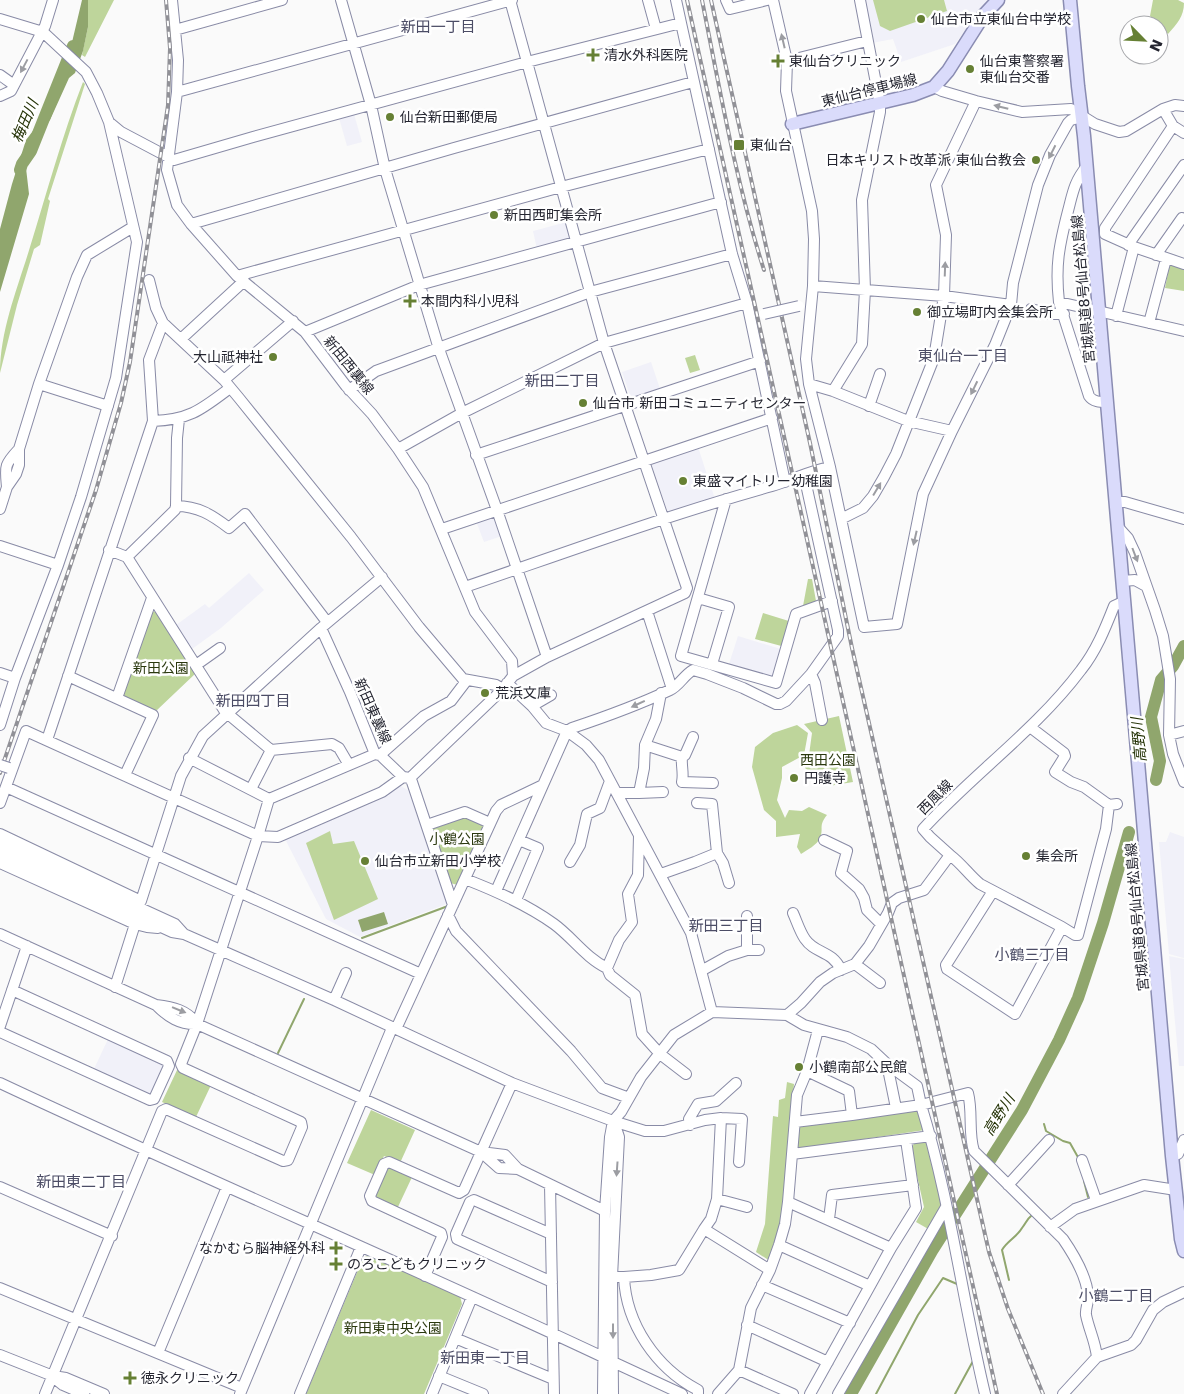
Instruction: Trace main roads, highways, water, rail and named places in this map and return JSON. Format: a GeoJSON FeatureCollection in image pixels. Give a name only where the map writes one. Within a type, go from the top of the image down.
{"type":"FeatureCollection","features":[{"type":"Feature","properties":{"kind":"main road","name":"東仙台停車場線"},"geometry":{"type":"LineString","coordinates":[[792,124],[880,104],[934,87],[948,71],[983,16],[998,0]]}},
{"type":"Feature","properties":{"kind":"main road","name":"宮城県道8号仙台松島線"},"geometry":{"type":"LineString","coordinates":[[1070,0],[1100,312],[1172,1156],[1184,1252]]}},
{"type":"Feature","properties":{"kind":"waterway","name":"梅田川"},"geometry":{"type":"LineString","coordinates":[[20,170],[31,151],[73,46]]}},
{"type":"Feature","properties":{"kind":"waterway","name":"高野川"},"geometry":{"type":"LineString","coordinates":[[1156,780],[1160,761],[1151,717],[1161,680],[1173,666],[1184,646]]}},
{"type":"Feature","properties":{"kind":"waterway","name":"高野川"},"geometry":{"type":"LineString","coordinates":[[851,1394],[932,1251],[1022,1110],[1059,1040],[1078,998],[1103,923],[1129,832]]}},
{"type":"Feature","properties":{"kind":"waterway"},"geometry":{"type":"LineString","coordinates":[[362,938],[448,906]]}},
{"type":"Feature","properties":{"kind":"waterway"},"geometry":{"type":"LineString","coordinates":[[278,1053],[304,999]]}},
{"type":"Feature","properties":{"kind":"waterway"},"geometry":{"type":"LineString","coordinates":[[1044,1124],[1046,1131],[1070,1143],[1079,1159]]}},
{"type":"Feature","properties":{"kind":"waterway"},"geometry":{"type":"LineString","coordinates":[[1084,1181],[1088,1197]]}},
{"type":"Feature","properties":{"kind":"waterway"},"geometry":{"type":"LineString","coordinates":[[1009,1280],[1002,1250],[1032,1215]]}},
{"type":"Feature","properties":{"kind":"waterway"},"geometry":{"type":"LineString","coordinates":[[876,1394],[918,1315],[943,1278],[957,1284]]}},
{"type":"Feature","properties":{"kind":"waterway"},"geometry":{"type":"LineString","coordinates":[[955,1394],[973,1361]]}},
{"type":"Feature","properties":{"kind":"railway"},"geometry":{"type":"LineString","coordinates":[[0,773],[96,490],[121,403],[130,362],[168,105],[170,48],[166,0]]}},
{"type":"Feature","properties":{"kind":"railway"},"geometry":{"type":"LineString","coordinates":[[687,0],[997,1394]]}},
{"type":"Feature","properties":{"kind":"railway"},"geometry":{"type":"LineString","coordinates":[[702,0],[737,170],[764,270]]}},
{"type":"Feature","properties":{"kind":"railway"},"geometry":{"type":"LineString","coordinates":[[711,0],[810,443],[852,648],[989,1252],[1008,1309],[1043,1394]]}},
{"type":"Feature","properties":{"kind":"place","name":"仙台市立東仙台中学校"},"geometry":{"type":"Point","coordinates":[921,19]}},
{"type":"Feature","properties":{"kind":"place","name":"清水外科医院"},"geometry":{"type":"Point","coordinates":[593,55]}},
{"type":"Feature","properties":{"kind":"place","name":"東仙台クリニック"},"geometry":{"type":"Point","coordinates":[778,61]}},
{"type":"Feature","properties":{"kind":"place","name":"仙台東警察署 東仙台交番"},"geometry":{"type":"Point","coordinates":[970,69]}},
{"type":"Feature","properties":{"kind":"place","name":"仙台新田郵便局"},"geometry":{"type":"Point","coordinates":[390,117]}},
{"type":"Feature","properties":{"kind":"place","name":"東仙台"},"geometry":{"type":"Point","coordinates":[739,145]}},
{"type":"Feature","properties":{"kind":"place","name":"日本キリスト改革派 東仙台教会"},"geometry":{"type":"Point","coordinates":[1036,160]}},
{"type":"Feature","properties":{"kind":"place","name":"新田西町集会所"},"geometry":{"type":"Point","coordinates":[494,215]}},
{"type":"Feature","properties":{"kind":"place","name":"本間内科小児科"},"geometry":{"type":"Point","coordinates":[410,301]}},
{"type":"Feature","properties":{"kind":"place","name":"御立場町内会集会所"},"geometry":{"type":"Point","coordinates":[917,312]}},
{"type":"Feature","properties":{"kind":"place","name":"大山祗神社"},"geometry":{"type":"Point","coordinates":[273,357]}},
{"type":"Feature","properties":{"kind":"place","name":"仙台市 新田コミュニティセンター"},"geometry":{"type":"Point","coordinates":[583,403]}},
{"type":"Feature","properties":{"kind":"place","name":"東盛マイトリー幼稚園"},"geometry":{"type":"Point","coordinates":[683,481]}},
{"type":"Feature","properties":{"kind":"place","name":"荒浜文庫"},"geometry":{"type":"Point","coordinates":[485,693]}},
{"type":"Feature","properties":{"kind":"place","name":"円護寺"},"geometry":{"type":"Point","coordinates":[794,778]}},
{"type":"Feature","properties":{"kind":"place","name":"集会所"},"geometry":{"type":"Point","coordinates":[1026,856]}},
{"type":"Feature","properties":{"kind":"place","name":"仙台市立新田小学校"},"geometry":{"type":"Point","coordinates":[365,861]}},
{"type":"Feature","properties":{"kind":"place","name":"小鶴南部公民館"},"geometry":{"type":"Point","coordinates":[799,1067]}},
{"type":"Feature","properties":{"kind":"place","name":"なかむら脳神経外科"},"geometry":{"type":"Point","coordinates":[336,1248]}},
{"type":"Feature","properties":{"kind":"place","name":"のろこどもクリニック"},"geometry":{"type":"Point","coordinates":[336,1264]}},
{"type":"Feature","properties":{"kind":"place","name":"徳永クリニック"},"geometry":{"type":"Point","coordinates":[130,1378]}},
{"type":"Feature","properties":{"kind":"district","name":"新田一丁目"},"geometry":{"type":"Point","coordinates":[438,27]}},
{"type":"Feature","properties":{"kind":"district","name":"東仙台一丁目"},"geometry":{"type":"Point","coordinates":[963,356]}},
{"type":"Feature","properties":{"kind":"district","name":"新田二丁目"},"geometry":{"type":"Point","coordinates":[562,381]}},
{"type":"Feature","properties":{"kind":"district","name":"新田四丁目"},"geometry":{"type":"Point","coordinates":[253,701]}},
{"type":"Feature","properties":{"kind":"district","name":"新田三丁目"},"geometry":{"type":"Point","coordinates":[726,926]}},
{"type":"Feature","properties":{"kind":"district","name":"小鶴三丁目"},"geometry":{"type":"Point","coordinates":[1032,955]}},
{"type":"Feature","properties":{"kind":"district","name":"新田東二丁目"},"geometry":{"type":"Point","coordinates":[81,1182]}},
{"type":"Feature","properties":{"kind":"district","name":"小鶴二丁目"},"geometry":{"type":"Point","coordinates":[1116,1296]}},
{"type":"Feature","properties":{"kind":"district","name":"新田東一丁目"},"geometry":{"type":"Point","coordinates":[485,1358]}},
{"type":"Feature","properties":{"kind":"park label","name":"新田公園"},"geometry":{"type":"Point","coordinates":[161,668]}},
{"type":"Feature","properties":{"kind":"park label","name":"西田公園"},"geometry":{"type":"Point","coordinates":[828,760]}},
{"type":"Feature","properties":{"kind":"park label","name":"小鶴公園"},"geometry":{"type":"Point","coordinates":[457,839]}},
{"type":"Feature","properties":{"kind":"park label","name":"新田東中央公園"},"geometry":{"type":"Point","coordinates":[393,1328]}}]}
